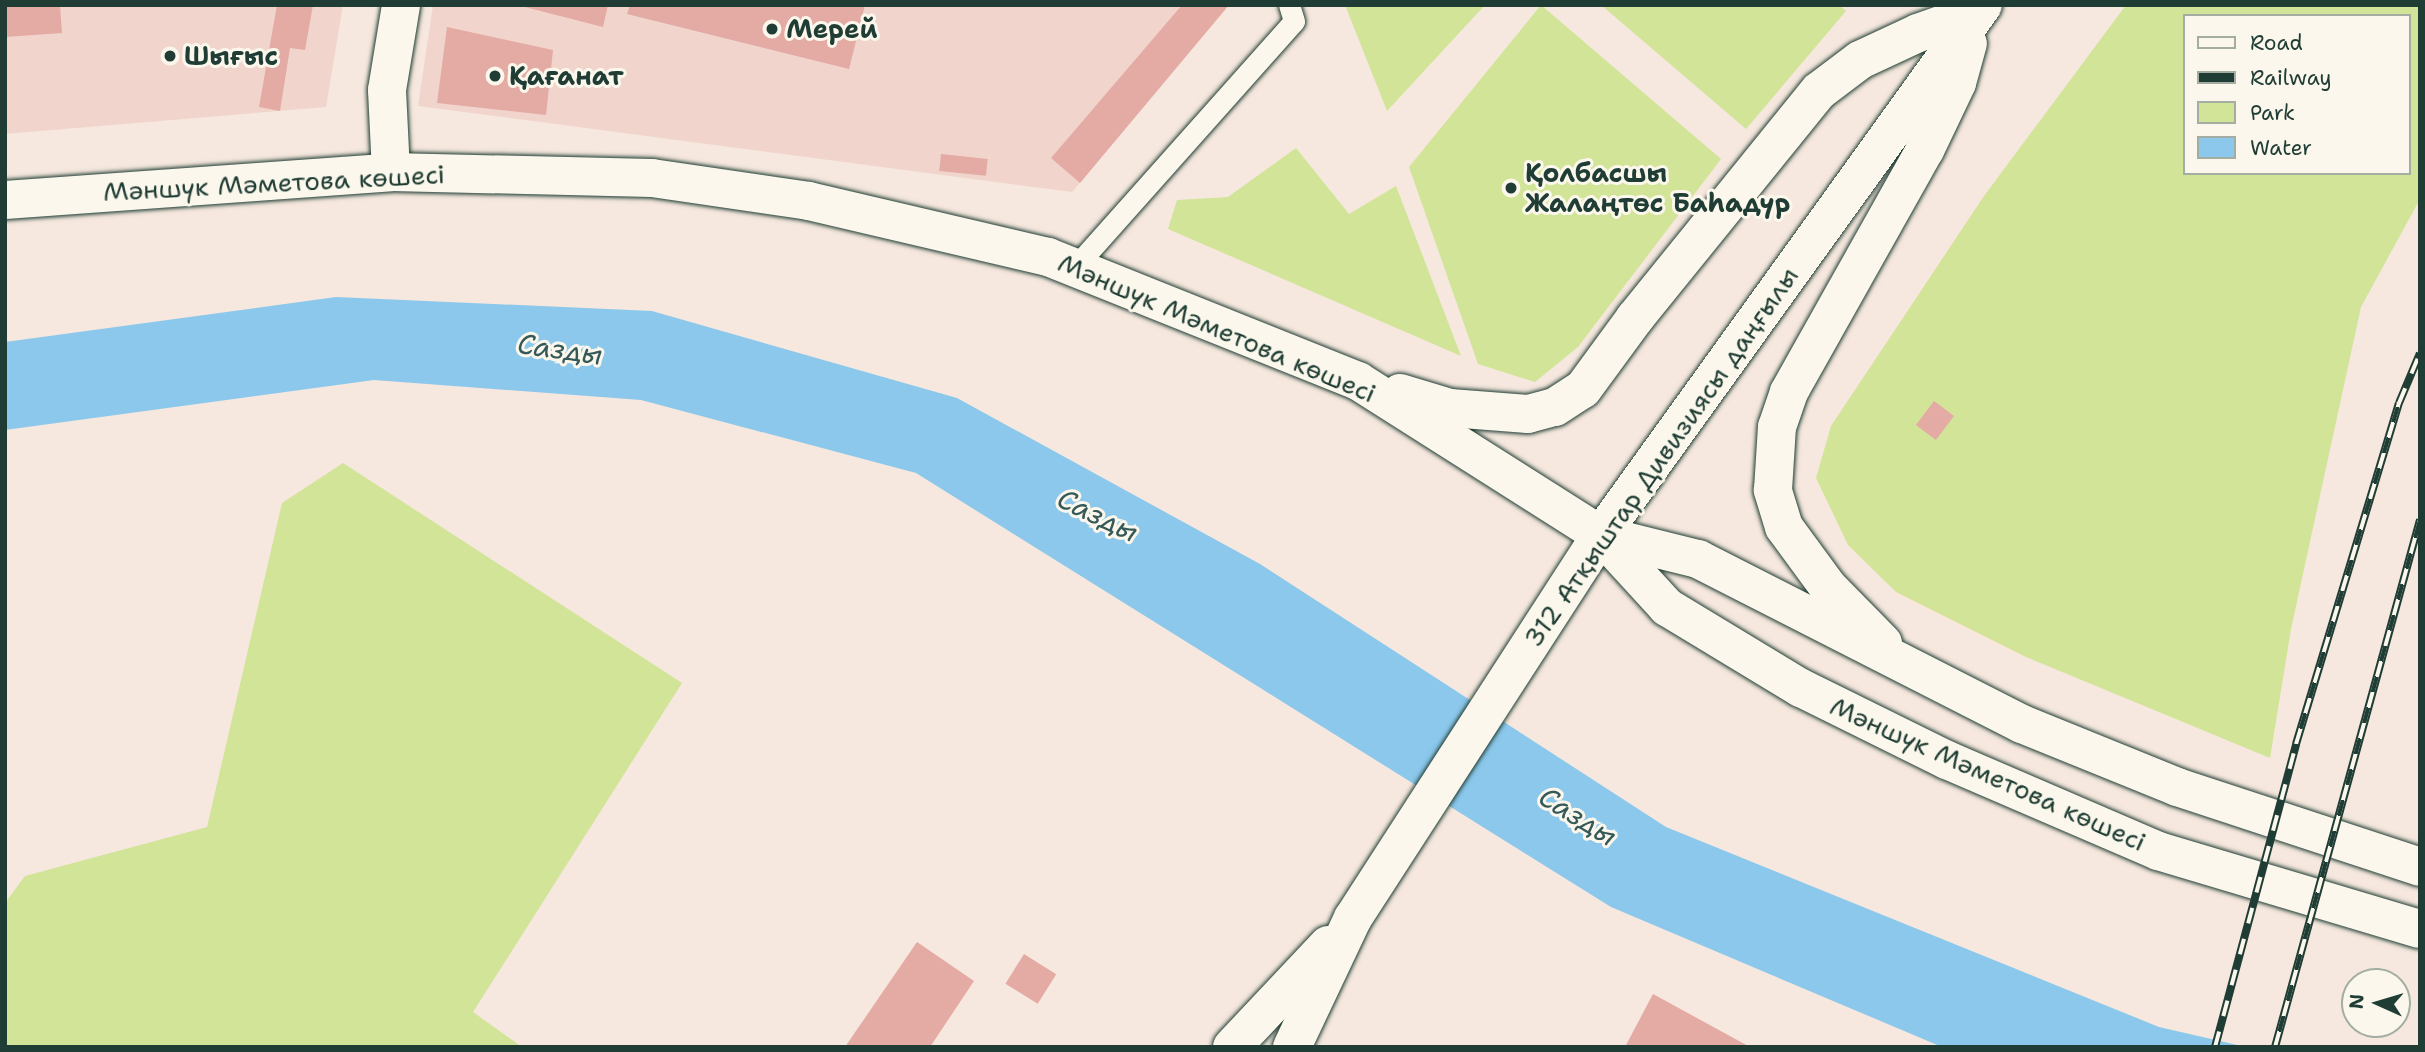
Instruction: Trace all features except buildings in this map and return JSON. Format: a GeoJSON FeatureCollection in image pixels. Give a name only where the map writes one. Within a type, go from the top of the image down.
{"type":"FeatureCollection","features":[{"type":"Feature","properties":{"kind":"main road"},"geometry":{"type":"LineString","coordinates":[[391,172],[387,90],[401,5]]}},
{"type":"Feature","properties":{"kind":"main road"},"geometry":{"type":"LineString","coordinates":[[1357,381],[1489,414],[1528,414],[1556,407],[1583,389],[1634,318],[1819,91],[1860,60],[1980,9]]}},
{"type":"Feature","properties":{"kind":"main road"},"geometry":{"type":"LineString","coordinates":[[1904,665],[1828,587],[1784,527],[1773,490],[1773,459],[1789,392],[1925,150],[1957,83],[1980,9]]}},
{"type":"Feature","properties":{"kind":"main road","name":"312 Атқыштар Дивизиясы даңғылы"},"geometry":{"type":"LineString","coordinates":[[1292,1047],[1353,918],[1601,535],[1980,9]]}},
{"type":"Feature","properties":{"kind":"main road","name":"Мәншүк Мәметова көшесі"},"geometry":{"type":"LineString","coordinates":[[5,200],[391,172],[652,178],[809,201],[1075,267],[1357,381],[1601,535],[1667,607],[1801,688],[1947,760],[2158,851],[2420,929]]}},
{"type":"Feature","properties":{"kind":"main road","name":"Мәншүк Мәметова көшесі"},"geometry":{"type":"LineString","coordinates":[[1601,535],[1698,559],[2022,724],[2178,787],[2420,867]]}},
{"type":"Feature","properties":{"kind":"main road","name":"312 Атқыштар Дивизиясы даңғылы"},"geometry":{"type":"LineString","coordinates":[[1232,1047],[1353,918]]}},
{"type":"Feature","properties":{"kind":"lane"},"geometry":{"type":"LineString","coordinates":[[1075,267],[1294,21],[1289,5]]}},
{"type":"Feature","properties":{"kind":"shaded area","name":"Шығыс"},"geometry":{"type":"Polygon","coordinates":[[[5,5],[343,5],[326,107],[5,134],[5,5]]]}},
{"type":"Feature","properties":{"kind":"shaded area"},"geometry":{"type":"Polygon","coordinates":[[[433,5],[1229,5],[1072,192],[418,106],[433,5]]]}},
{"type":"Feature","properties":{"kind":"green space"},"geometry":{"type":"Polygon","coordinates":[[[1345,5],[1485,5],[1387,111],[1345,5]]]}},
{"type":"Feature","properties":{"kind":"green space"},"geometry":{"type":"Polygon","coordinates":[[[1541,5],[1721,159],[1578,347],[1535,382],[1478,364],[1409,167],[1541,5]]]}},
{"type":"Feature","properties":{"kind":"green space"},"geometry":{"type":"Polygon","coordinates":[[[1601,5],[1839,5],[1846,11],[1746,129],[1601,5]]]}},
{"type":"Feature","properties":{"kind":"green space"},"geometry":{"type":"Polygon","coordinates":[[[2126,5],[2420,5],[2420,199],[2361,307],[2291,629],[2270,758],[2026,657],[1896,592],[1848,545],[1816,478],[1831,426],[1984,196],[2126,5]]]}},
{"type":"Feature","properties":{"kind":"green space"},"geometry":{"type":"Polygon","coordinates":[[[1296,148],[1349,214],[1396,186],[1461,356],[1168,229],[1177,200],[1228,197],[1296,148]]]}},
{"type":"Feature","properties":{"kind":"green space"},"geometry":{"type":"Polygon","coordinates":[[[343,463],[682,683],[473,1012],[522,1047],[5,1047],[5,903],[25,876],[207,827],[282,503],[343,463]]]}},
{"type":"Feature","properties":{"kind":"water","name":"Сазды"},"geometry":{"type":"Polygon","coordinates":[[[336,297],[652,311],[957,398],[1260,564],[1666,827],[2159,1027],[2246,1047],[1942,1047],[1611,907],[916,473],[641,400],[374,380],[5,430],[5,342],[336,297]]]}},
{"type":"Feature","properties":{"kind":"railway"},"geometry":{"type":"LineString","coordinates":[[2215,1047],[2296,744],[2399,403],[2420,353]]}},
{"type":"Feature","properties":{"kind":"railway"},"geometry":{"type":"LineString","coordinates":[[2275,1047],[2420,520]]}},
{"type":"Feature","properties":{"kind":"place","name":"Мерей"},"geometry":{"type":"Point","coordinates":[772,29]}},
{"type":"Feature","properties":{"kind":"place","name":"Шығыс"},"geometry":{"type":"Point","coordinates":[170,56]}},
{"type":"Feature","properties":{"kind":"place","name":"Қағанат"},"geometry":{"type":"Point","coordinates":[495,76]}},
{"type":"Feature","properties":{"kind":"place","name":"Қолбасшы Жалаңтөс Баһадүр"},"geometry":{"type":"Point","coordinates":[1511,188]}}]}
